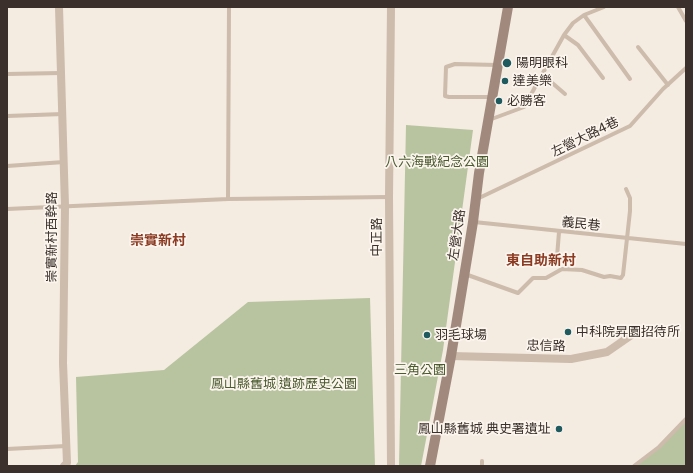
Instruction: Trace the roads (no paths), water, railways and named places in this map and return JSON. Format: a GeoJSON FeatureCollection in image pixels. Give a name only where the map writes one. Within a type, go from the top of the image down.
{"type":"FeatureCollection","features":[{"type":"Feature","properties":{"kind":"street","name":"崇實新村西幹路"},"geometry":{"type":"LineString","coordinates":[[60,7],[65,206],[64,363],[67,463],[64,466]]}},
{"type":"Feature","properties":{"kind":"street","name":"中正路"},"geometry":{"type":"LineString","coordinates":[[391,7],[389,196],[391,466]]}},
{"type":"Feature","properties":{"kind":"street","name":"左營大路"},"geometry":{"type":"LineString","coordinates":[[430,466],[451,356],[488,120],[499,65],[508,7]]}},
{"type":"Feature","properties":{"kind":"street","name":"忠信路"},"geometry":{"type":"LineString","coordinates":[[451,356],[570,359],[606,352],[633,334]]}},
{"type":"Feature","properties":{"kind":"lane"},"geometry":{"type":"LineString","coordinates":[[228,200],[229,7]]}},
{"type":"Feature","properties":{"kind":"lane"},"geometry":{"type":"LineString","coordinates":[[488,120],[524,108],[564,35],[573,23],[584,15],[604,7]]}},
{"type":"Feature","properties":{"kind":"lane"},"geometry":{"type":"LineString","coordinates":[[678,7],[686,21]]}},
{"type":"Feature","properties":{"kind":"lane"},"geometry":{"type":"LineString","coordinates":[[584,15],[630,80]]}},
{"type":"Feature","properties":{"kind":"lane"},"geometry":{"type":"LineString","coordinates":[[564,35],[578,45],[603,78]]}},
{"type":"Feature","properties":{"kind":"lane"},"geometry":{"type":"LineString","coordinates":[[638,48],[668,85]]}},
{"type":"Feature","properties":{"kind":"lane"},"geometry":{"type":"LineString","coordinates":[[493,97],[445,96],[446,67],[455,64],[499,65]]}},
{"type":"Feature","properties":{"kind":"lane","name":"左營大路4巷"},"geometry":{"type":"LineString","coordinates":[[475,200],[630,126],[686,68]]}},
{"type":"Feature","properties":{"kind":"lane"},"geometry":{"type":"LineString","coordinates":[[7,74],[61,73]]}},
{"type":"Feature","properties":{"kind":"lane"},"geometry":{"type":"LineString","coordinates":[[543,75],[565,94]]}},
{"type":"Feature","properties":{"kind":"lane"},"geometry":{"type":"LineString","coordinates":[[7,116],[63,114]]}},
{"type":"Feature","properties":{"kind":"lane"},"geometry":{"type":"LineString","coordinates":[[7,166],[64,162]]}},
{"type":"Feature","properties":{"kind":"lane"},"geometry":{"type":"LineString","coordinates":[[465,273],[518,293],[533,278],[546,278],[562,269],[582,270],[604,277],[610,276],[621,278],[623,275],[630,211],[630,198],[626,189]]}},
{"type":"Feature","properties":{"kind":"lane"},"geometry":{"type":"LineString","coordinates":[[7,209],[228,200],[389,196]]}},
{"type":"Feature","properties":{"kind":"lane","name":"義民巷"},"geometry":{"type":"LineString","coordinates":[[473,222],[686,244]]}},
{"type":"Feature","properties":{"kind":"lane"},"geometry":{"type":"LineString","coordinates":[[557,257],[559,232]]}},
{"type":"Feature","properties":{"kind":"lane"},"geometry":{"type":"LineString","coordinates":[[634,466],[660,447],[686,419]]}},
{"type":"Feature","properties":{"kind":"lane"},"geometry":{"type":"LineString","coordinates":[[7,449],[66,446]]}},
{"type":"Feature","properties":{"kind":"place","name":"陽明眼科"},"geometry":{"type":"Point","coordinates":[507,63]}},
{"type":"Feature","properties":{"kind":"place","name":"達美樂"},"geometry":{"type":"Point","coordinates":[505,81]}},
{"type":"Feature","properties":{"kind":"place","name":"必勝客"},"geometry":{"type":"Point","coordinates":[499,101]}},
{"type":"Feature","properties":{"kind":"place","name":"中科院昇園招待所"},"geometry":{"type":"Point","coordinates":[568,332]}},
{"type":"Feature","properties":{"kind":"place","name":"羽毛球場"},"geometry":{"type":"Point","coordinates":[427,335]}},
{"type":"Feature","properties":{"kind":"place","name":"鳳山縣舊城 典史署遺址"},"geometry":{"type":"Point","coordinates":[559,429]}},
{"type":"Feature","properties":{"kind":"district","name":"崇實新村"},"geometry":{"type":"Point","coordinates":[158,241]}},
{"type":"Feature","properties":{"kind":"district","name":"東自助新村"},"geometry":{"type":"Point","coordinates":[541,261]}},
{"type":"Feature","properties":{"kind":"park label","name":"八六海戰紀念公園"},"geometry":{"type":"Point","coordinates":[437,162]}},
{"type":"Feature","properties":{"kind":"park label","name":"三角公園"},"geometry":{"type":"Point","coordinates":[420,370]}},
{"type":"Feature","properties":{"kind":"park label","name":"鳳山縣舊城 遺跡歷史公園"},"geometry":{"type":"Point","coordinates":[284,384]}}]}
